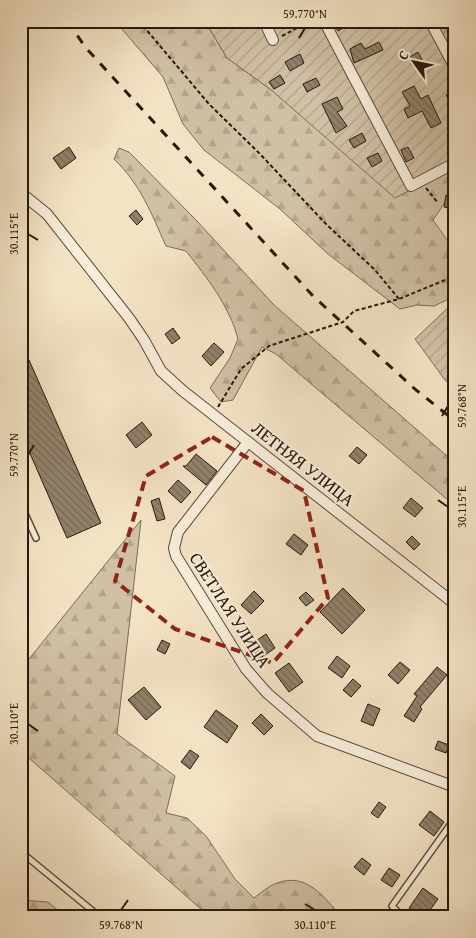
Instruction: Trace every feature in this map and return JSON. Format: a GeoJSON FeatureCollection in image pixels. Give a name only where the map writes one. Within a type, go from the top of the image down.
{"type":"FeatureCollection","features":[{"type":"Feature","properties":{"kind":"street"},"geometry":{"type":"LineString","coordinates":[[264,21],[273,40]]}},
{"type":"Feature","properties":{"kind":"street"},"geometry":{"type":"LineString","coordinates":[[324,21],[415,183],[455,163]]}},
{"type":"Feature","properties":{"kind":"street"},"geometry":{"type":"LineString","coordinates":[[430,21],[455,68]]}},
{"type":"Feature","properties":{"kind":"street","name":"ЛЕТНЯЯ УЛИЦА"},"geometry":{"type":"LineString","coordinates":[[21,193],[47,214],[144,340],[161,371],[213,415],[455,604]]}},
{"type":"Feature","properties":{"kind":"street","name":"СВЕТЛАЯ УЛИЦА"},"geometry":{"type":"LineString","coordinates":[[248,442],[178,532],[174,548],[176,556],[246,669],[267,693],[317,736],[455,787]]}},
{"type":"Feature","properties":{"kind":"lane"},"geometry":{"type":"LineString","coordinates":[[21,505],[36,538]]}},
{"type":"Feature","properties":{"kind":"lane"},"geometry":{"type":"LineString","coordinates":[[403,917],[392,906],[455,818]]}},
{"type":"Feature","properties":{"kind":"lane"},"geometry":{"type":"LineString","coordinates":[[21,852],[100,917]]}},
{"type":"Feature","properties":{"kind":"path"},"geometry":{"type":"LineString","coordinates":[[139,21],[209,104],[260,154],[326,224],[375,270],[399,298]]}},
{"type":"Feature","properties":{"kind":"path"},"geometry":{"type":"LineString","coordinates":[[273,40],[310,21]]}},
{"type":"Feature","properties":{"kind":"path"},"geometry":{"type":"LineString","coordinates":[[415,183],[438,203]]}},
{"type":"Feature","properties":{"kind":"path"},"geometry":{"type":"LineString","coordinates":[[213,415],[241,369],[269,346],[342,322],[354,311],[399,298],[450,278],[455,268]]}},
{"type":"Feature","properties":{"kind":"highlighted area"},"geometry":{"type":"Polygon","coordinates":[[[212,437],[304,491],[328,598],[273,663],[175,629],[115,581],[146,476],[212,437]]]}},
{"type":"Feature","properties":{"kind":"green space"},"geometry":{"type":"Polygon","coordinates":[[[115,21],[205,21],[227,58],[270,89],[455,166],[455,195],[448,198],[433,220],[455,251],[455,296],[434,306],[417,305],[400,309],[328,254],[280,209],[204,150],[183,124],[163,77],[115,21]]]}},
{"type":"Feature","properties":{"kind":"green space"},"geometry":{"type":"Polygon","coordinates":[[[205,21],[433,21],[455,64],[455,166],[395,198],[270,89],[227,58],[205,21]]]}},
{"type":"Feature","properties":{"kind":"green space"},"geometry":{"type":"Polygon","coordinates":[[[433,21],[455,21],[455,64],[433,21]]]}},
{"type":"Feature","properties":{"kind":"green space"},"geometry":{"type":"Polygon","coordinates":[[[119,148],[129,152],[196,220],[274,305],[455,463],[455,506],[276,354],[262,347],[233,400],[221,402],[210,388],[230,358],[238,339],[234,327],[223,303],[186,251],[166,246],[138,189],[114,159],[119,148]]]}},
{"type":"Feature","properties":{"kind":"green space"},"geometry":{"type":"Polygon","coordinates":[[[455,301],[455,388],[445,380],[415,339],[455,301]]]}},
{"type":"Feature","properties":{"kind":"green space"},"geometry":{"type":"Polygon","coordinates":[[[141,520],[117,734],[175,776],[166,813],[187,818],[206,836],[235,879],[254,898],[274,884],[287,880],[297,881],[314,888],[341,917],[210,917],[21,751],[21,669],[141,520]]]}},
{"type":"Feature","properties":{"kind":"green space"},"geometry":{"type":"Polygon","coordinates":[[[21,900],[48,902],[66,917],[21,917],[21,900]]]}},
{"type":"Feature","properties":{"kind":"building"},"geometry":{"type":"Polygon","coordinates":[[[332,21],[354,21],[338,31],[332,21]]]}},
{"type":"Feature","properties":{"kind":"building"},"geometry":{"type":"Polygon","coordinates":[[[379,42],[383,50],[354,63],[350,49],[361,43],[365,49],[379,42]]]}},
{"type":"Feature","properties":{"kind":"building"},"geometry":{"type":"Polygon","coordinates":[[[418,52],[422,60],[412,65],[408,58],[418,52]]]}},
{"type":"Feature","properties":{"kind":"building"},"geometry":{"type":"Polygon","coordinates":[[[300,54],[304,63],[290,71],[285,62],[300,54]]]}},
{"type":"Feature","properties":{"kind":"building"},"geometry":{"type":"Polygon","coordinates":[[[280,75],[285,83],[274,89],[269,82],[280,75]]]}},
{"type":"Feature","properties":{"kind":"building"},"geometry":{"type":"Polygon","coordinates":[[[316,78],[320,85],[307,92],[303,84],[316,78]]]}},
{"type":"Feature","properties":{"kind":"building"},"geometry":{"type":"Polygon","coordinates":[[[414,86],[421,99],[428,95],[441,123],[431,128],[422,111],[408,118],[404,109],[410,106],[402,92],[414,86]]]}},
{"type":"Feature","properties":{"kind":"building"},"geometry":{"type":"Polygon","coordinates":[[[455,91],[455,113],[446,95],[455,91]]]}},
{"type":"Feature","properties":{"kind":"building"},"geometry":{"type":"Polygon","coordinates":[[[337,97],[343,109],[337,112],[347,126],[336,133],[322,104],[337,97]]]}},
{"type":"Feature","properties":{"kind":"building"},"geometry":{"type":"Polygon","coordinates":[[[362,133],[366,141],[354,148],[349,140],[362,133]]]}},
{"type":"Feature","properties":{"kind":"building"},"geometry":{"type":"Polygon","coordinates":[[[69,147],[76,158],[61,169],[53,158],[69,147]]]}},
{"type":"Feature","properties":{"kind":"building"},"geometry":{"type":"Polygon","coordinates":[[[408,147],[414,158],[406,162],[401,150],[408,147]]]}},
{"type":"Feature","properties":{"kind":"building"},"geometry":{"type":"Polygon","coordinates":[[[378,153],[382,161],[372,167],[367,158],[378,153]]]}},
{"type":"Feature","properties":{"kind":"building"},"geometry":{"type":"Polygon","coordinates":[[[446,195],[455,197],[455,209],[444,207],[446,195]]]}},
{"type":"Feature","properties":{"kind":"building"},"geometry":{"type":"Polygon","coordinates":[[[136,210],[143,219],[137,225],[129,216],[136,210]]]}},
{"type":"Feature","properties":{"kind":"building"},"geometry":{"type":"Polygon","coordinates":[[[173,328],[180,338],[172,344],[165,334],[173,328]]]}},
{"type":"Feature","properties":{"kind":"building"},"geometry":{"type":"Polygon","coordinates":[[[214,343],[224,352],[211,366],[202,356],[214,343]]]}},
{"type":"Feature","properties":{"kind":"building"},"geometry":{"type":"Polygon","coordinates":[[[29,360],[101,523],[67,538],[21,433],[21,364],[29,360]]]}},
{"type":"Feature","properties":{"kind":"building"},"geometry":{"type":"Polygon","coordinates":[[[142,422],[152,435],[136,448],[126,435],[142,422]]]}},
{"type":"Feature","properties":{"kind":"building"},"geometry":{"type":"Polygon","coordinates":[[[357,447],[367,455],[359,464],[349,456],[357,447]]]}},
{"type":"Feature","properties":{"kind":"building"},"geometry":{"type":"Polygon","coordinates":[[[196,454],[217,471],[206,485],[183,466],[186,466],[196,454]]]}},
{"type":"Feature","properties":{"kind":"building"},"geometry":{"type":"Polygon","coordinates":[[[178,480],[191,492],[181,503],[168,491],[178,480]]]}},
{"type":"Feature","properties":{"kind":"building"},"geometry":{"type":"Polygon","coordinates":[[[159,498],[165,519],[157,521],[151,501],[159,498]]]}},
{"type":"Feature","properties":{"kind":"building"},"geometry":{"type":"Polygon","coordinates":[[[411,498],[423,508],[415,517],[403,508],[411,498]]]}},
{"type":"Feature","properties":{"kind":"building"},"geometry":{"type":"Polygon","coordinates":[[[294,534],[308,545],[301,555],[286,544],[294,534]]]}},
{"type":"Feature","properties":{"kind":"building"},"geometry":{"type":"Polygon","coordinates":[[[412,536],[420,544],[414,550],[406,542],[412,536]]]}},
{"type":"Feature","properties":{"kind":"building"},"geometry":{"type":"Polygon","coordinates":[[[343,588],[365,610],[342,634],[320,612],[343,588]]]}},
{"type":"Feature","properties":{"kind":"building"},"geometry":{"type":"Polygon","coordinates":[[[254,591],[264,601],[251,614],[241,605],[254,591]]]}},
{"type":"Feature","properties":{"kind":"building"},"geometry":{"type":"Polygon","coordinates":[[[306,592],[314,600],[306,606],[299,598],[306,592]]]}},
{"type":"Feature","properties":{"kind":"building"},"geometry":{"type":"Polygon","coordinates":[[[266,634],[275,648],[259,659],[250,645],[266,634]]]}},
{"type":"Feature","properties":{"kind":"building"},"geometry":{"type":"Polygon","coordinates":[[[162,640],[170,644],[165,654],[157,650],[162,640]]]}},
{"type":"Feature","properties":{"kind":"building"},"geometry":{"type":"Polygon","coordinates":[[[337,656],[350,666],[342,678],[328,668],[337,656]]]}},
{"type":"Feature","properties":{"kind":"building"},"geometry":{"type":"Polygon","coordinates":[[[400,662],[410,670],[398,684],[388,675],[400,662]]]}},
{"type":"Feature","properties":{"kind":"building"},"geometry":{"type":"Polygon","coordinates":[[[289,663],[303,682],[289,692],[275,673],[289,663]]]}},
{"type":"Feature","properties":{"kind":"building"},"geometry":{"type":"Polygon","coordinates":[[[437,667],[447,675],[420,707],[422,709],[414,722],[404,716],[417,696],[414,694],[437,667]]]}},
{"type":"Feature","properties":{"kind":"building"},"geometry":{"type":"Polygon","coordinates":[[[353,679],[361,686],[351,697],[343,690],[353,679]]]}},
{"type":"Feature","properties":{"kind":"building"},"geometry":{"type":"Polygon","coordinates":[[[144,687],[161,707],[146,720],[128,700],[144,687]]]}},
{"type":"Feature","properties":{"kind":"building"},"geometry":{"type":"Polygon","coordinates":[[[368,704],[380,709],[373,726],[361,721],[368,704]]]}},
{"type":"Feature","properties":{"kind":"building"},"geometry":{"type":"Polygon","coordinates":[[[216,710],[238,726],[227,743],[204,727],[216,710]]]}},
{"type":"Feature","properties":{"kind":"building"},"geometry":{"type":"Polygon","coordinates":[[[261,714],[273,726],[264,735],[252,723],[261,714]]]}},
{"type":"Feature","properties":{"kind":"building"},"geometry":{"type":"Polygon","coordinates":[[[438,741],[449,745],[446,753],[435,749],[438,741]]]}},
{"type":"Feature","properties":{"kind":"building"},"geometry":{"type":"Polygon","coordinates":[[[190,750],[199,756],[190,769],[181,762],[190,750]]]}},
{"type":"Feature","properties":{"kind":"building"},"geometry":{"type":"Polygon","coordinates":[[[379,802],[386,807],[378,818],[371,813],[379,802]]]}},
{"type":"Feature","properties":{"kind":"building"},"geometry":{"type":"Polygon","coordinates":[[[430,811],[444,822],[434,836],[419,825],[430,811]]]}},
{"type":"Feature","properties":{"kind":"building"},"geometry":{"type":"Polygon","coordinates":[[[362,858],[371,865],[364,875],[354,867],[362,858]]]}},
{"type":"Feature","properties":{"kind":"building"},"geometry":{"type":"Polygon","coordinates":[[[389,868],[400,875],[392,887],[381,880],[389,868]]]}},
{"type":"Feature","properties":{"kind":"building"},"geometry":{"type":"Polygon","coordinates":[[[423,888],[438,899],[425,917],[409,908],[423,888]]]}},
{"type":"Feature","properties":{"kind":"railway"},"geometry":{"type":"LineString","coordinates":[[67,21],[86,48],[313,296],[416,390],[455,421]]}}]}
